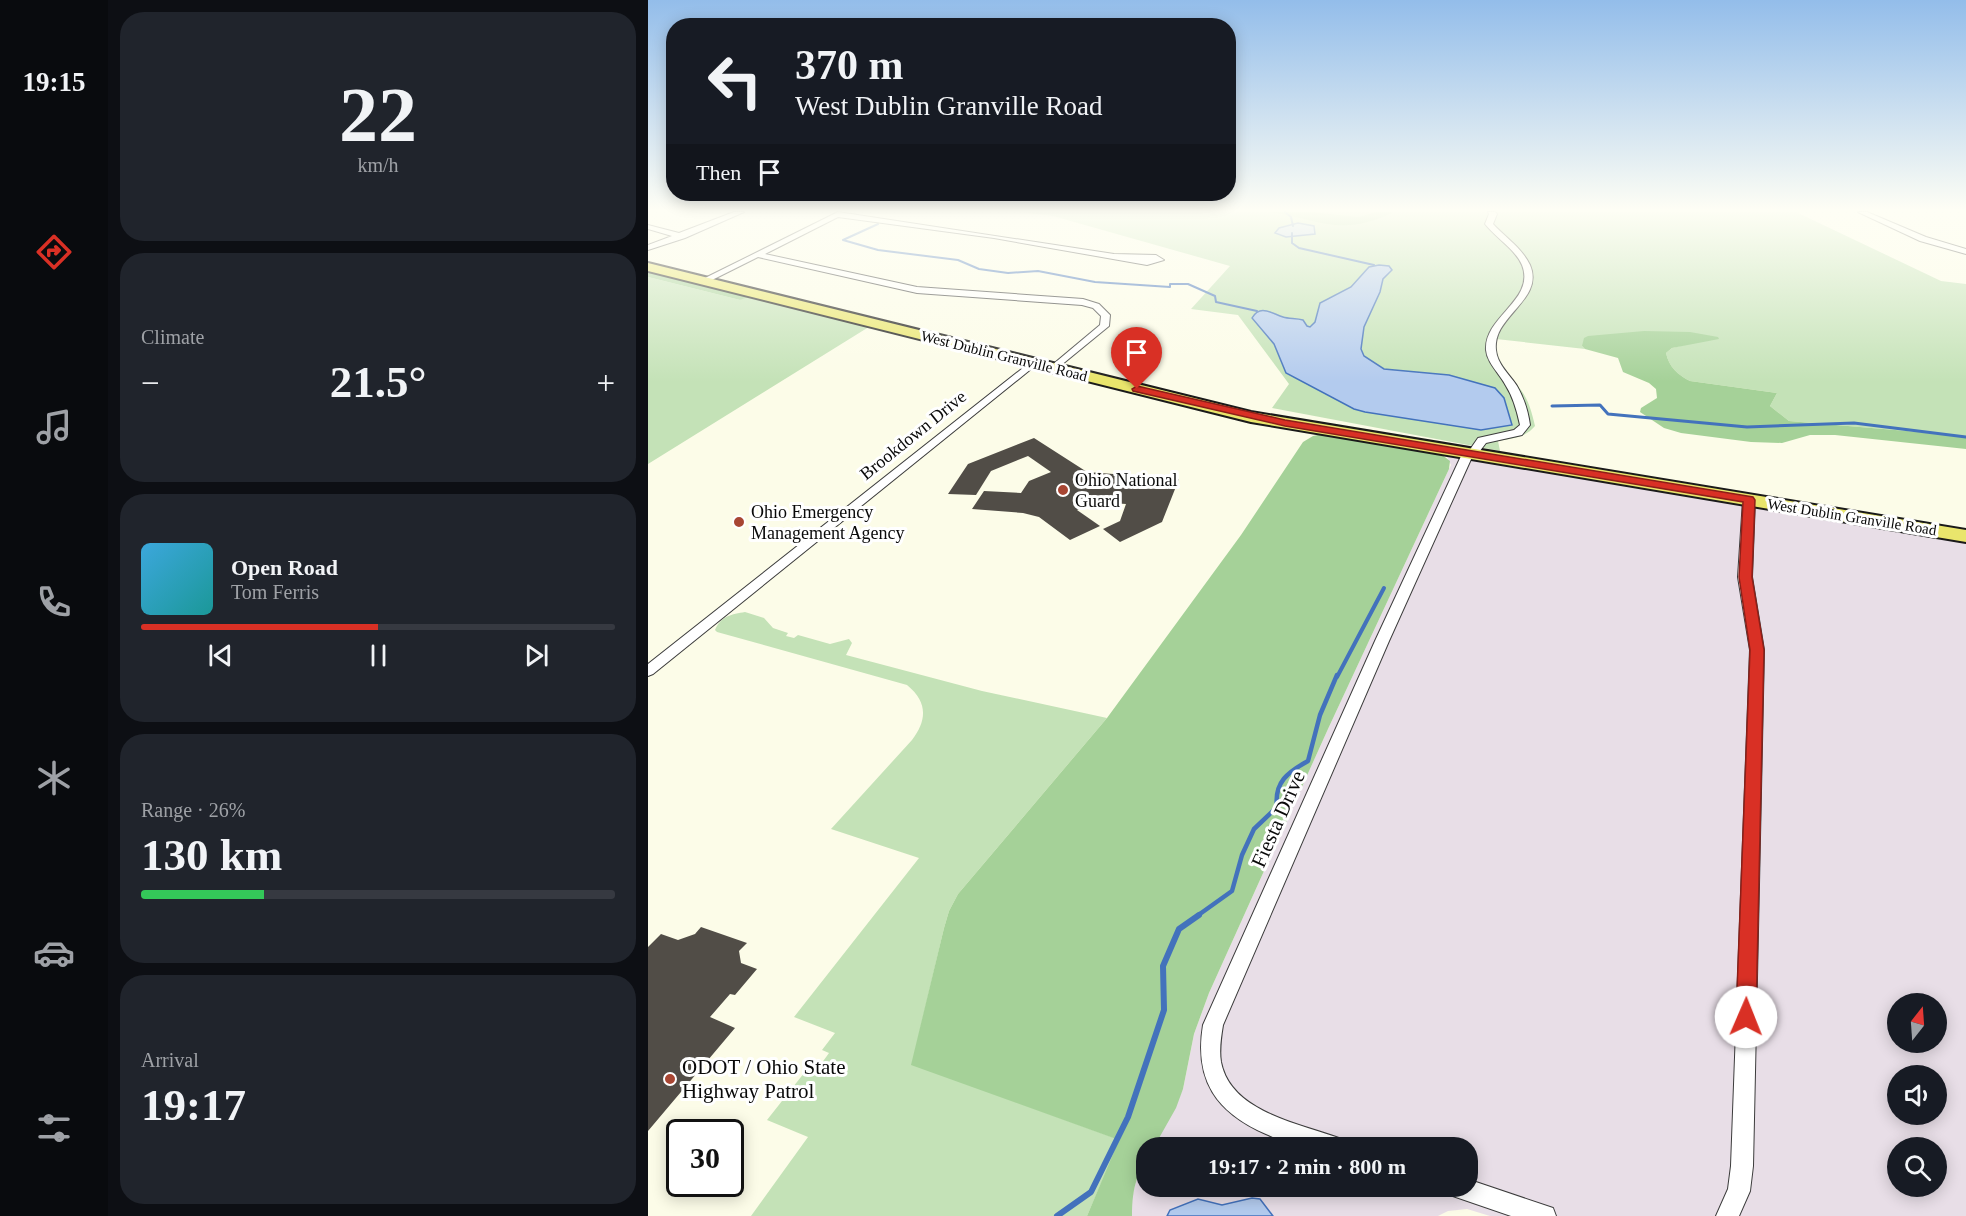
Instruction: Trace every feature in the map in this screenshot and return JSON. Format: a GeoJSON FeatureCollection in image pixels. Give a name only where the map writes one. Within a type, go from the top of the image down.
{"type":"FeatureCollection","features":[{"type":"Feature","properties":{"kind":"main road","name":"West Dublin Granville Road"},"geometry":{"type":"LineString","coordinates":[[655,269],[1251,417],[1966,536]]}},
{"type":"Feature","properties":{"kind":"street"},"geometry":{"type":"LineString","coordinates":[[703,281],[727,269]]}},
{"type":"Feature","properties":{"kind":"street"},"geometry":{"type":"LineString","coordinates":[[818,269],[899,288],[1083,302],[1102,310],[1107,320],[1104,326],[1054,368]]}},
{"type":"Feature","properties":{"kind":"street"},"geometry":{"type":"LineString","coordinates":[[1470,454],[1482,440],[1518,433],[1525,426],[1513,388],[1495,362],[1490,346],[1497,326],[1526,291],[1529,278],[1525,269]]}},
{"type":"Feature","properties":{"kind":"street","name":"Brookdown Drive"},"geometry":{"type":"LineString","coordinates":[[648,671],[1033,363]]}},
{"type":"Feature","properties":{"kind":"street","name":"Fiesta Drive"},"geometry":{"type":"LineString","coordinates":[[1303,1137],[1249,1116],[1232,1101],[1211,1066],[1210,1045],[1213,1024],[1382,641],[1470,454]]}},
{"type":"Feature","properties":{"kind":"street"},"geometry":{"type":"LineString","coordinates":[[1728,1216],[1739,1191],[1742,1167],[1757,650],[1745,577],[1749,500]]}},
{"type":"Feature","properties":{"kind":"street"},"geometry":{"type":"LineString","coordinates":[[1478,1194],[1545,1216]]}},
{"type":"Feature","properties":{"kind":"shaded area"},"geometry":{"type":"Polygon","coordinates":[[[1456,450],[1966,535],[1966,1216],[1490,1216],[1467,1209],[1448,1211],[1438,1216],[1132,1216],[1132,1198],[1136,1181],[1136,1197],[1478,1197],[1478,1137],[1159,1137],[1183,1089],[1194,1034],[1209,993],[1328,729],[1451,465],[1447,457],[1456,450]]]}},
{"type":"Feature","properties":{"kind":"green space"},"geometry":{"type":"Polygon","coordinates":[[[1228,269],[1915,269],[1941,281],[1966,284],[1966,436],[1789,421],[1770,406],[1777,393],[1690,381],[1682,376],[1672,366],[1666,353],[1672,348],[1688,344],[1582,346],[1585,349],[1496,339],[1500,361],[1526,398],[1535,426],[1523,435],[1498,441],[1500,451],[1272,408],[1289,384],[1238,315],[1191,309],[1228,269]]]}},
{"type":"Feature","properties":{"kind":"green space"},"geometry":{"type":"Polygon","coordinates":[[[648,270],[748,297],[740,300],[648,277],[648,270]]]}},
{"type":"Feature","properties":{"kind":"green space"},"geometry":{"type":"Polygon","coordinates":[[[648,277],[740,300],[747,295],[872,325],[648,464],[648,277]]]}},
{"type":"Feature","properties":{"kind":"green space"},"geometry":{"type":"Polygon","coordinates":[[[1644,331],[1690,332],[1718,337],[1719,339],[1672,348],[1666,353],[1669,362],[1678,373],[1690,381],[1777,393],[1770,406],[1789,421],[1966,436],[1966,449],[1835,435],[1810,435],[1782,443],[1751,442],[1681,433],[1664,428],[1640,412],[1641,408],[1657,398],[1656,389],[1649,383],[1623,372],[1618,358],[1585,349],[1582,346],[1584,338],[1588,336],[1644,331]]]}},
{"type":"Feature","properties":{"kind":"green space"},"geometry":{"type":"Polygon","coordinates":[[[1328,433],[1441,454],[1450,461],[1449,469],[1209,993],[1194,1034],[1183,1089],[1176,1108],[1160,1137],[1136,1137],[1136,1181],[1132,1216],[1087,1216],[1119,1140],[911,1065],[944,928],[949,911],[958,894],[1107,718],[1241,535],[1303,442],[1313,436],[1328,433]]]}},
{"type":"Feature","properties":{"kind":"green space"},"geometry":{"type":"Polygon","coordinates":[[[745,612],[764,618],[773,628],[788,633],[786,636],[794,638],[798,635],[830,644],[849,639],[852,643],[846,655],[982,691],[1107,718],[958,894],[949,911],[944,928],[912,1064],[1120,1140],[1087,1216],[751,1216],[808,1137],[767,1120],[808,1068],[816,1071],[829,1053],[822,1050],[835,1033],[794,1017],[919,858],[831,829],[912,740],[923,718],[923,711],[919,698],[907,685],[715,630],[724,619],[745,612]]]}},
{"type":"Feature","properties":{"kind":"water"},"geometry":{"type":"Polygon","coordinates":[[[1367,269],[1392,270],[1383,279],[1380,292],[1364,327],[1361,349],[1364,356],[1384,369],[1449,375],[1495,388],[1504,398],[1512,425],[1481,430],[1365,412],[1354,409],[1286,373],[1274,344],[1252,318],[1255,314],[1262,310],[1285,318],[1303,320],[1310,327],[1315,322],[1320,303],[1351,287],[1367,269]]]}},
{"type":"Feature","properties":{"kind":"water"},"geometry":{"type":"Polygon","coordinates":[[[1252,1198],[1260,1199],[1273,1216],[1167,1216],[1170,1210],[1198,1199],[1222,1205],[1252,1198]]]}},
{"type":"Feature","properties":{"kind":"building","name":"Ohio National Guard"},"geometry":{"type":"Polygon","coordinates":[[[1034,438],[1087,472],[1179,479],[1162,522],[1120,542],[1103,529],[1120,521],[1126,504],[1096,502],[1077,510],[1100,526],[1070,540],[1039,517],[1023,513],[972,509],[984,491],[1021,493],[1029,481],[1051,472],[1028,456],[991,471],[976,495],[948,494],[968,464],[1034,438]]]}},
{"type":"Feature","properties":{"kind":"building","name":"ODOT / Ohio State Highway Patrol"},"geometry":{"type":"Polygon","coordinates":[[[701,927],[747,943],[739,951],[741,963],[757,969],[735,995],[730,994],[710,1017],[735,1028],[648,1131],[648,947],[661,934],[678,940],[695,934],[701,927]]]}},
{"type":"Feature","properties":{"kind":"waterway"},"geometry":{"type":"LineString","coordinates":[[978,269],[1008,273],[1038,271],[1095,282],[1170,287],[1170,284],[1188,284],[1215,296],[1216,302],[1257,311]]}},
{"type":"Feature","properties":{"kind":"waterway"},"geometry":{"type":"LineString","coordinates":[[1552,406],[1600,405],[1608,414],[1747,427],[1854,423],[1966,437]]}},
{"type":"Feature","properties":{"kind":"waterway"},"geometry":{"type":"LineString","coordinates":[[1337,677],[1384,588]]}},
{"type":"Feature","properties":{"kind":"waterway"},"geometry":{"type":"LineString","coordinates":[[1197,916],[1232,891],[1242,855],[1254,829],[1277,807],[1280,784],[1294,769],[1308,761],[1320,715],[1337,675]]}},
{"type":"Feature","properties":{"kind":"waterway"},"geometry":{"type":"LineString","coordinates":[[1057,1216],[1091,1192],[1128,1117],[1164,1010],[1163,966],[1179,929],[1199,915]]}},
{"type":"Feature","properties":{"kind":"place","name":"Ohio National Guard"},"geometry":{"type":"Point","coordinates":[1063,490]}},
{"type":"Feature","properties":{"kind":"place","name":"Ohio Emergency Management Agency"},"geometry":{"type":"Point","coordinates":[739,522]}},
{"type":"Feature","properties":{"kind":"place","name":"ODOT / Ohio State Highway Patrol"},"geometry":{"type":"Point","coordinates":[670,1079]}},
{"type":"Feature","properties":{"kind":"route"},"geometry":{"type":"LineString","coordinates":[[1137,389],[1251,417],[1749,500],[1745,577],[1757,650],[1746,1017]]}}]}
